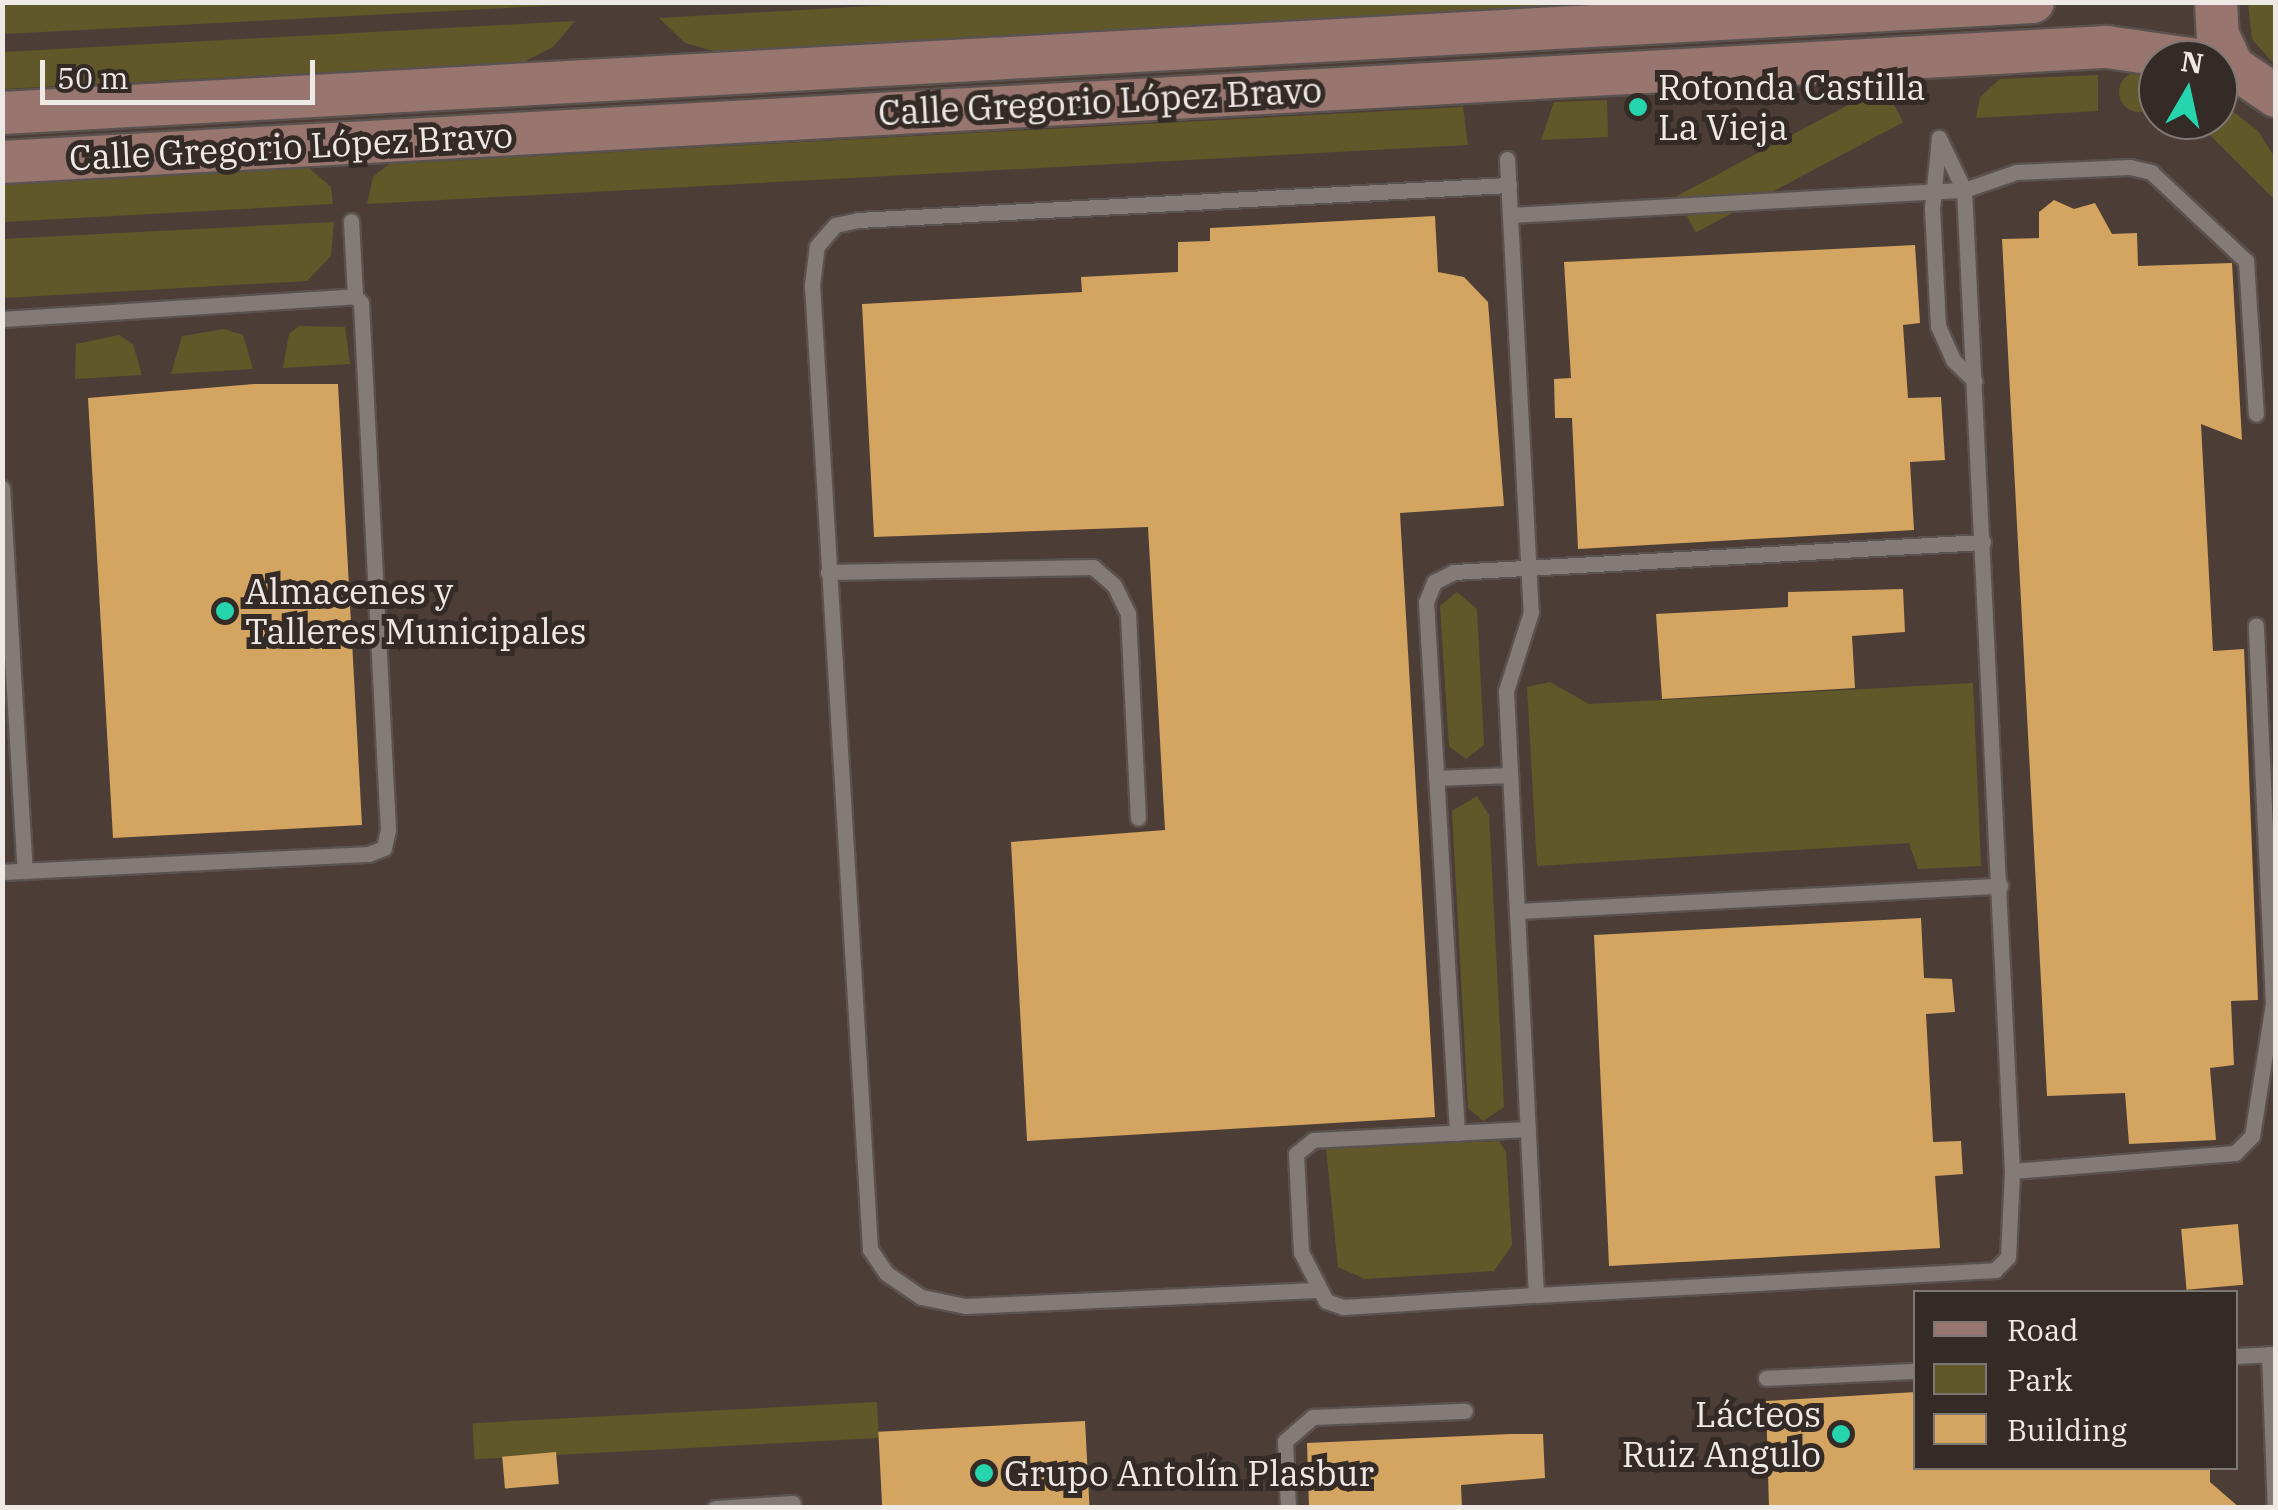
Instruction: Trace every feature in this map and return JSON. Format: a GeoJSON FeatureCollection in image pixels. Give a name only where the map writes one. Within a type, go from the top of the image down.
{"type":"FeatureCollection","features":[{"type":"Feature","properties":{"kind":"main road","name":"Calle Gregorio López Bravo"},"geometry":{"type":"LineString","coordinates":[[2,112],[2033,2]]}},
{"type":"Feature","properties":{"kind":"main road"},"geometry":{"type":"LineString","coordinates":[[2216,2],[2218,40]]}},
{"type":"Feature","properties":{"kind":"main road","name":"Calle Gregorio López Bravo"},"geometry":{"type":"LineString","coordinates":[[2,162],[2107,48],[2138,53]]}},
{"type":"Feature","properties":{"kind":"main road"},"geometry":{"type":"LineString","coordinates":[[2238,76],[2276,96]]}},
{"type":"Feature","properties":{"kind":"lane"},"geometry":{"type":"LineString","coordinates":[[1528,1129],[1304,1142],[1296,1154],[1301,1252],[1316,1290],[1342,1307],[1995,1270],[2014,1239],[1984,542],[1975,382],[1964,190],[1939,138],[1932,200],[1938,313],[1953,360],[1975,382]]}},
{"type":"Feature","properties":{"kind":"lane"},"geometry":{"type":"LineString","coordinates":[[1508,159],[1530,568],[1527,636],[1508,672],[1510,775],[1536,1295]]}},
{"type":"Feature","properties":{"kind":"lane"},"geometry":{"type":"LineString","coordinates":[[1511,215],[1932,200],[2016,172],[2109,166],[2151,172],[2246,260],[2256,414]]}},
{"type":"Feature","properties":{"kind":"lane"},"geometry":{"type":"LineString","coordinates":[[1316,1290],[965,1306],[921,1296],[886,1273],[870,1250],[812,284],[818,246],[835,225],[1509,185]]}},
{"type":"Feature","properties":{"kind":"lane"},"geometry":{"type":"LineString","coordinates":[[2,872],[384,848],[382,690],[351,221]]}},
{"type":"Feature","properties":{"kind":"lane"},"geometry":{"type":"LineString","coordinates":[[2,319],[356,296]]}},
{"type":"Feature","properties":{"kind":"lane"},"geometry":{"type":"LineString","coordinates":[[2,488],[7,624],[25,871]]}},
{"type":"Feature","properties":{"kind":"lane"},"geometry":{"type":"LineString","coordinates":[[1457,1133],[1429,592],[1454,572],[1984,542]]}},
{"type":"Feature","properties":{"kind":"lane"},"geometry":{"type":"LineString","coordinates":[[828,572],[1093,566],[1128,614],[1138,818]]}},
{"type":"Feature","properties":{"kind":"lane"},"geometry":{"type":"LineString","coordinates":[[2012,1171],[2235,1153],[2252,1136],[2273,1004],[2256,624]]}},
{"type":"Feature","properties":{"kind":"lane"},"geometry":{"type":"LineString","coordinates":[[1436,778],[1510,775]]}},
{"type":"Feature","properties":{"kind":"lane"},"geometry":{"type":"LineString","coordinates":[[1517,912],[2000,886]]}},
{"type":"Feature","properties":{"kind":"lane"},"geometry":{"type":"LineString","coordinates":[[2238,1356],[2272,1354],[2275,1508]]}},
{"type":"Feature","properties":{"kind":"lane"},"geometry":{"type":"LineString","coordinates":[[1766,1378],[1913,1371]]}},
{"type":"Feature","properties":{"kind":"lane"},"geometry":{"type":"LineString","coordinates":[[1288,1508],[1284,1441],[1313,1417],[1464,1411]]}},
{"type":"Feature","properties":{"kind":"lane"},"geometry":{"type":"LineString","coordinates":[[715,1508],[793,1503]]}},
{"type":"Feature","properties":{"kind":"shaded area"},"geometry":{"type":"Polygon","coordinates":[[[3,3],[2275,3],[2275,1507],[3,1508],[3,3]]]}},
{"type":"Feature","properties":{"kind":"green space"},"geometry":{"type":"Polygon","coordinates":[[[3,2],[582,2],[582,4],[3,34],[3,2]]]}},
{"type":"Feature","properties":{"kind":"green space"},"geometry":{"type":"Polygon","coordinates":[[[941,2],[1642,3],[717,52],[685,43],[659,18],[941,2]]]}},
{"type":"Feature","properties":{"kind":"green space"},"geometry":{"type":"Polygon","coordinates":[[[2248,3],[2275,3],[2275,65],[2252,39],[2248,3]]]}},
{"type":"Feature","properties":{"kind":"green space"},"geometry":{"type":"Polygon","coordinates":[[[575,21],[553,47],[523,62],[3,89],[3,52],[575,21]]]}},
{"type":"Feature","properties":{"kind":"green space"},"geometry":{"type":"Polygon","coordinates":[[[2138,72],[2138,112],[2125,106],[2119,92],[2125,78],[2138,72]]]}},
{"type":"Feature","properties":{"kind":"green space"},"geometry":{"type":"Polygon","coordinates":[[[2098,75],[2098,111],[1976,118],[1980,97],[2000,79],[2098,75]]]}},
{"type":"Feature","properties":{"kind":"green space"},"geometry":{"type":"Polygon","coordinates":[[[1884,86],[1903,122],[1696,233],[1677,196],[1884,86]]]}},
{"type":"Feature","properties":{"kind":"green space"},"geometry":{"type":"Polygon","coordinates":[[[1607,100],[1608,137],[1541,140],[1554,102],[1607,100]]]}},
{"type":"Feature","properties":{"kind":"green space"},"geometry":{"type":"Polygon","coordinates":[[[1463,107],[1468,145],[367,204],[373,177],[389,164],[1463,107]]]}},
{"type":"Feature","properties":{"kind":"green space"},"geometry":{"type":"Polygon","coordinates":[[[2238,116],[2258,131],[2275,158],[2275,200],[2215,140],[2238,140],[2238,116]]]}},
{"type":"Feature","properties":{"kind":"green space"},"geometry":{"type":"Polygon","coordinates":[[[309,168],[331,187],[333,204],[3,222],[3,185],[309,168]]]}},
{"type":"Feature","properties":{"kind":"green space"},"geometry":{"type":"Polygon","coordinates":[[[334,222],[331,256],[307,281],[3,298],[3,239],[334,222]]]}},
{"type":"Feature","properties":{"kind":"green space"},"geometry":{"type":"Polygon","coordinates":[[[299,326],[345,327],[350,364],[283,368],[289,334],[299,326]]]}},
{"type":"Feature","properties":{"kind":"green space"},"geometry":{"type":"Polygon","coordinates":[[[224,329],[243,335],[253,369],[171,374],[182,336],[224,329]]]}},
{"type":"Feature","properties":{"kind":"green space"},"geometry":{"type":"Polygon","coordinates":[[[119,335],[133,344],[142,375],[75,379],[76,344],[119,335]]]}},
{"type":"Feature","properties":{"kind":"green space"},"geometry":{"type":"Polygon","coordinates":[[[1457,592],[1477,609],[1484,745],[1466,759],[1449,746],[1440,606],[1457,592]]]}},
{"type":"Feature","properties":{"kind":"green space"},"geometry":{"type":"Polygon","coordinates":[[[1550,682],[1589,704],[1973,683],[1981,866],[1918,869],[1909,843],[1537,866],[1527,687],[1550,682]]]}},
{"type":"Feature","properties":{"kind":"green space"},"geometry":{"type":"Polygon","coordinates":[[[1477,796],[1489,815],[1504,1107],[1483,1121],[1468,1108],[1452,811],[1477,796]]]}},
{"type":"Feature","properties":{"kind":"green space"},"geometry":{"type":"Polygon","coordinates":[[[1499,1141],[1506,1152],[1512,1245],[1494,1271],[1365,1279],[1338,1267],[1326,1148],[1499,1141]]]}},
{"type":"Feature","properties":{"kind":"green space"},"geometry":{"type":"Polygon","coordinates":[[[877,1402],[879,1438],[474,1459],[473,1423],[877,1402]]]}},
{"type":"Feature","properties":{"kind":"building"},"geometry":{"type":"Polygon","coordinates":[[[2054,200],[2074,209],[2095,203],[2112,234],[2137,233],[2138,266],[2232,263],[2242,440],[2201,424],[2213,651],[2244,649],[2258,1000],[2231,1001],[2234,1065],[2210,1068],[2216,1140],[2129,1144],[2125,1093],[2047,1096],[2002,239],[2039,238],[2039,212],[2054,200]]]}},
{"type":"Feature","properties":{"kind":"building"},"geometry":{"type":"Polygon","coordinates":[[[1435,216],[1438,272],[1464,277],[1488,302],[1504,506],[1400,513],[1435,1117],[1027,1141],[1011,842],[1165,830],[1148,527],[874,537],[862,304],[1082,292],[1081,277],[1178,272],[1178,242],[1210,241],[1210,228],[1435,216]]]}},
{"type":"Feature","properties":{"kind":"building"},"geometry":{"type":"Polygon","coordinates":[[[1915,245],[1920,323],[1903,325],[1908,398],[1941,397],[1945,460],[1910,462],[1914,530],[1578,549],[1572,418],[1555,418],[1554,379],[1571,378],[1564,262],[1915,245]]]}},
{"type":"Feature","properties":{"kind":"building","name":"Almacenes y Talleres Municipales"},"geometry":{"type":"Polygon","coordinates":[[[254,384],[338,384],[362,825],[113,838],[88,398],[254,384]]]}},
{"type":"Feature","properties":{"kind":"building"},"geometry":{"type":"Polygon","coordinates":[[[1903,589],[1905,632],[1852,636],[1855,688],[1662,699],[1656,614],[1788,607],[1788,592],[1903,589]]]}},
{"type":"Feature","properties":{"kind":"building"},"geometry":{"type":"Polygon","coordinates":[[[1921,918],[1924,978],[1952,979],[1955,1012],[1926,1014],[1933,1142],[1961,1141],[1963,1174],[1935,1176],[1940,1248],[1609,1266],[1594,935],[1921,918]]]}},
{"type":"Feature","properties":{"kind":"building"},"geometry":{"type":"Polygon","coordinates":[[[2238,1224],[2243,1285],[2187,1290],[2181,1229],[2238,1224]]]}},
{"type":"Feature","properties":{"kind":"building","name":"Lácteos Ruiz Angulo"},"geometry":{"type":"Polygon","coordinates":[[[1913,1392],[1913,1470],[2210,1470],[2210,1482],[2240,1508],[1769,1508],[1766,1401],[1913,1392]]]}},
{"type":"Feature","properties":{"kind":"building","name":"Grupo Antolín Plasbur"},"geometry":{"type":"Polygon","coordinates":[[[1085,1421],[1090,1508],[882,1508],[878,1432],[1085,1421]]]}},
{"type":"Feature","properties":{"kind":"building"},"geometry":{"type":"Polygon","coordinates":[[[1543,1434],[1545,1478],[1461,1485],[1462,1508],[1309,1508],[1307,1443],[1543,1434]]]}},
{"type":"Feature","properties":{"kind":"building"},"geometry":{"type":"Polygon","coordinates":[[[556,1452],[559,1484],[505,1489],[502,1457],[556,1452]]]}},
{"type":"Feature","properties":{"kind":"place","name":"Rotonda Castilla La Vieja"},"geometry":{"type":"Point","coordinates":[1638,107]}},
{"type":"Feature","properties":{"kind":"place","name":"Almacenes y Talleres Municipales"},"geometry":{"type":"Point","coordinates":[225,611]}},
{"type":"Feature","properties":{"kind":"place","name":"Lácteos Ruiz Angulo"},"geometry":{"type":"Point","coordinates":[1841,1434]}},
{"type":"Feature","properties":{"kind":"place","name":"Grupo Antolín Plasbur"},"geometry":{"type":"Point","coordinates":[984,1473]}}]}
